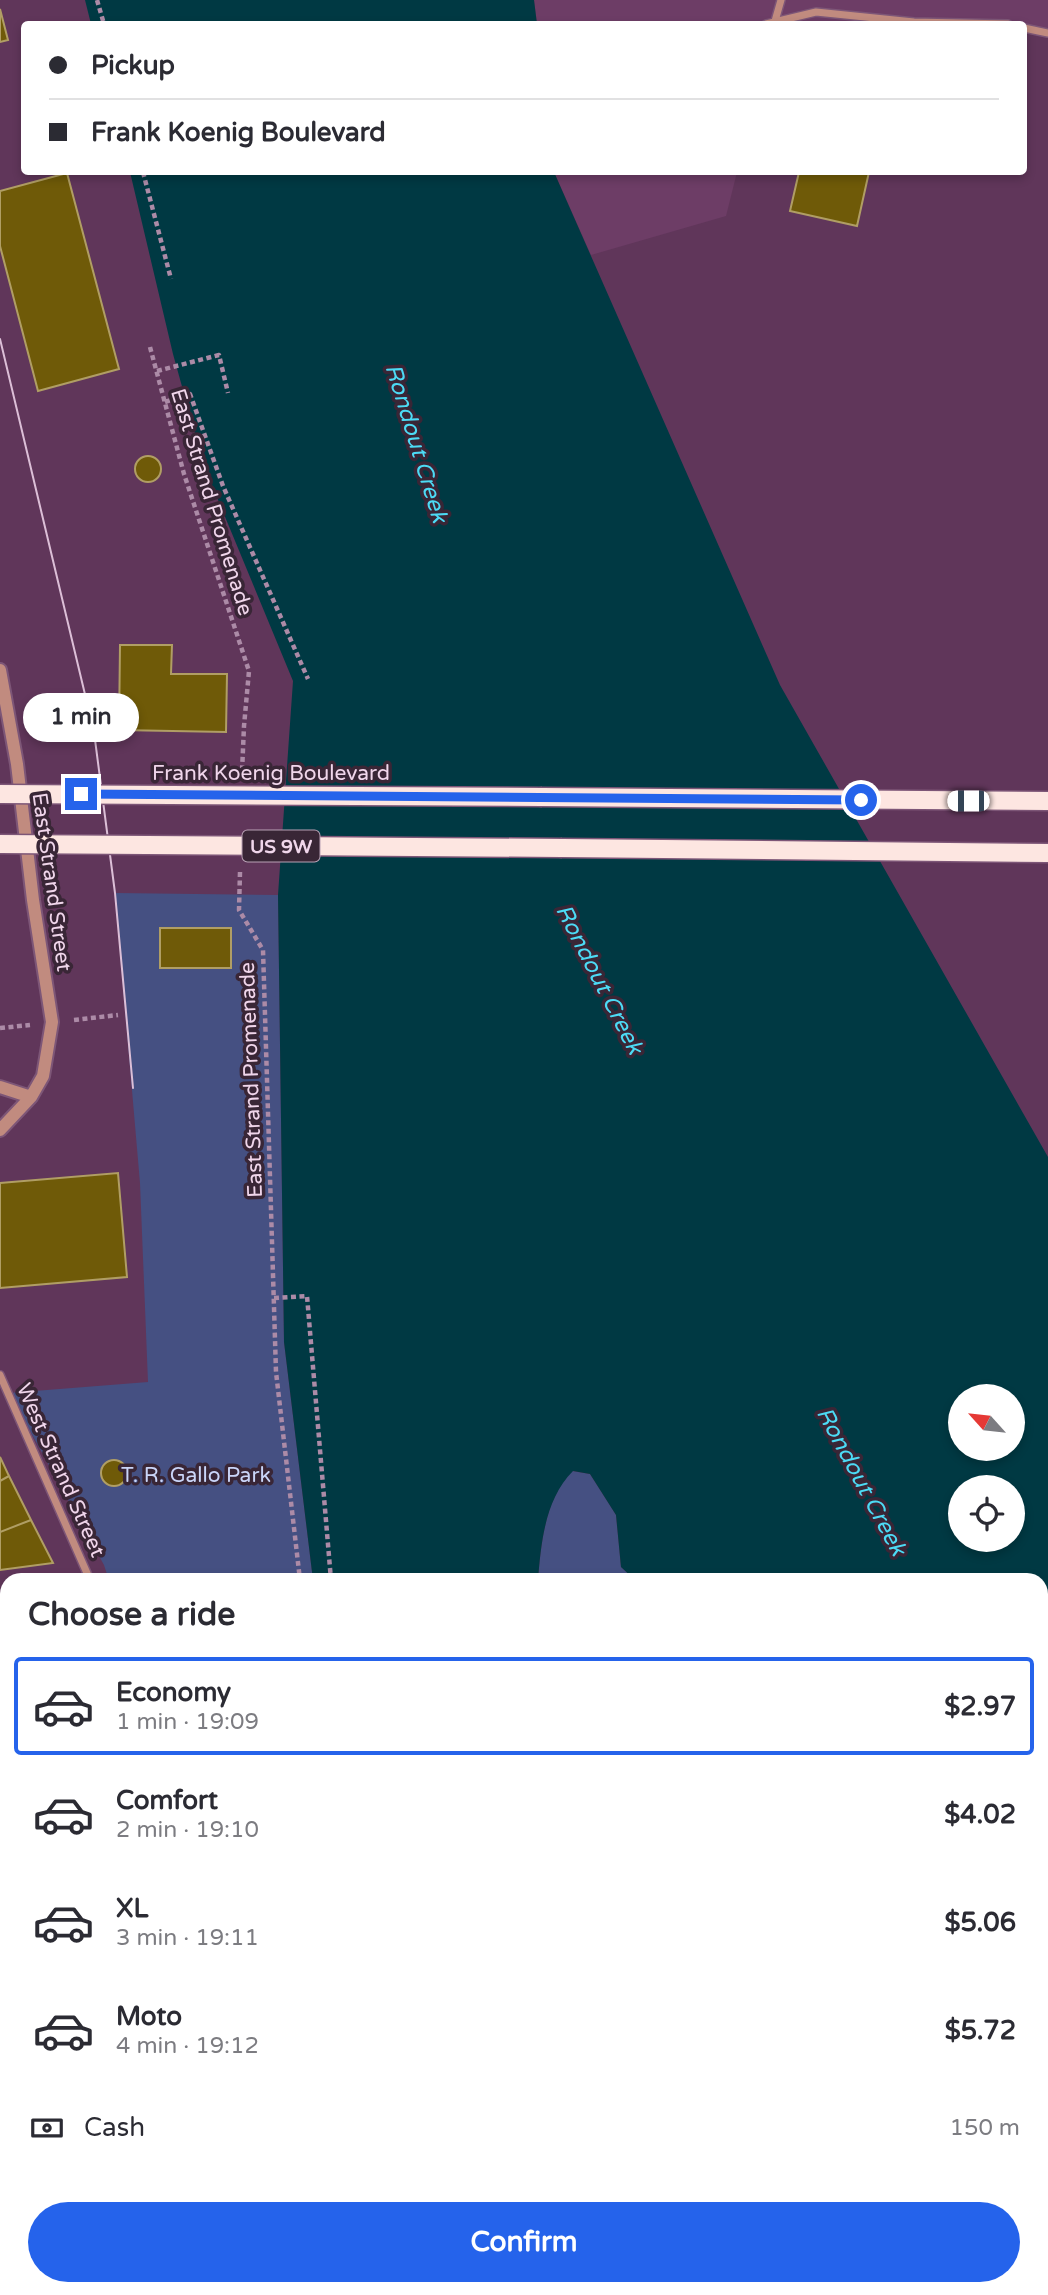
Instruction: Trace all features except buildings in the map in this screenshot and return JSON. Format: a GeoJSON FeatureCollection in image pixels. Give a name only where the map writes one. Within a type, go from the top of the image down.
{"type":"FeatureCollection","features":[{"type":"Feature","properties":{"kind":"main road","name":"Frank Koenig Boulevard"},"geometry":{"type":"LineString","coordinates":[[0,794],[1048,801]]}},
{"type":"Feature","properties":{"kind":"main road","name":"US 9W"},"geometry":{"type":"LineString","coordinates":[[0,844],[1048,853]]}},
{"type":"Feature","properties":{"kind":"street"},"geometry":{"type":"LineString","coordinates":[[780,0],[775,21],[816,12],[904,21]]}},
{"type":"Feature","properties":{"kind":"street"},"geometry":{"type":"LineString","coordinates":[[1027,29],[1048,33]]}},
{"type":"Feature","properties":{"kind":"street","name":"East Strand Street"},"geometry":{"type":"LineString","coordinates":[[0,670],[17,764],[33,900],[52,1022],[43,1076],[32,1097]]}},
{"type":"Feature","properties":{"kind":"street"},"geometry":{"type":"LineString","coordinates":[[0,1087],[32,1097],[0,1130]]}},
{"type":"Feature","properties":{"kind":"street","name":"West Strand Street"},"geometry":{"type":"LineString","coordinates":[[0,1375],[87,1573]]}},
{"type":"Feature","properties":{"kind":"path"},"geometry":{"type":"LineString","coordinates":[[97,0],[103,21]]}},
{"type":"Feature","properties":{"kind":"path"},"geometry":{"type":"LineString","coordinates":[[144,175],[171,279]]}},
{"type":"Feature","properties":{"kind":"path","name":"East Strand Promenade"},"geometry":{"type":"LineString","coordinates":[[150,347],[184,474],[249,671],[242,778]]}},
{"type":"Feature","properties":{"kind":"path"},"geometry":{"type":"LineString","coordinates":[[156,371],[219,355],[228,393]]}},
{"type":"Feature","properties":{"kind":"path"},"geometry":{"type":"LineString","coordinates":[[165,402],[190,394],[223,485],[308,679]]}},
{"type":"Feature","properties":{"kind":"path","name":"East Strand Promenade"},"geometry":{"type":"LineString","coordinates":[[240,871],[239,910],[263,950],[276,1372],[299,1573]]}},
{"type":"Feature","properties":{"kind":"path"},"geometry":{"type":"LineString","coordinates":[[274,1298],[307,1296],[330,1573]]}},
{"type":"Feature","properties":{"kind":"shaded area"},"geometry":{"type":"Polygon","coordinates":[[[534,0],[1048,0],[1048,33],[1027,29],[1027,21],[537,21],[534,0]]]}},
{"type":"Feature","properties":{"kind":"shaded area"},"geometry":{"type":"Polygon","coordinates":[[[555,175],[736,175],[726,216],[591,255],[555,175]]]}},
{"type":"Feature","properties":{"kind":"green space","name":"T. R. Gallo Park"},"geometry":{"type":"Polygon","coordinates":[[[115,893],[278,895],[284,1342],[312,1573],[107,1573],[9,1393],[148,1382],[140,1183],[115,893]]]}},
{"type":"Feature","properties":{"kind":"green space"},"geometry":{"type":"Polygon","coordinates":[[[572,1471],[590,1474],[616,1515],[621,1567],[627,1573],[539,1573],[546,1522],[563,1482],[572,1471]]]}},
{"type":"Feature","properties":{"kind":"water"},"geometry":{"type":"Polygon","coordinates":[[[85,0],[534,0],[537,21],[90,21],[85,0]]]}},
{"type":"Feature","properties":{"kind":"water","name":"Rondout Creek"},"geometry":{"type":"Polygon","coordinates":[[[131,175],[555,175],[780,685],[1048,1157],[1048,1573],[627,1573],[621,1567],[616,1515],[590,1474],[573,1471],[550,1508],[539,1573],[312,1573],[284,1342],[278,895],[293,681],[204,466],[173,354],[131,175]]]}},
{"type":"Feature","properties":{"kind":"tram line"},"geometry":{"type":"LineString","coordinates":[[0,339],[94,732],[115,893],[133,1088]]}},
{"type":"Feature","properties":{"kind":"route"},"geometry":{"type":"LineString","coordinates":[[81,794],[861,800]]}}]}
